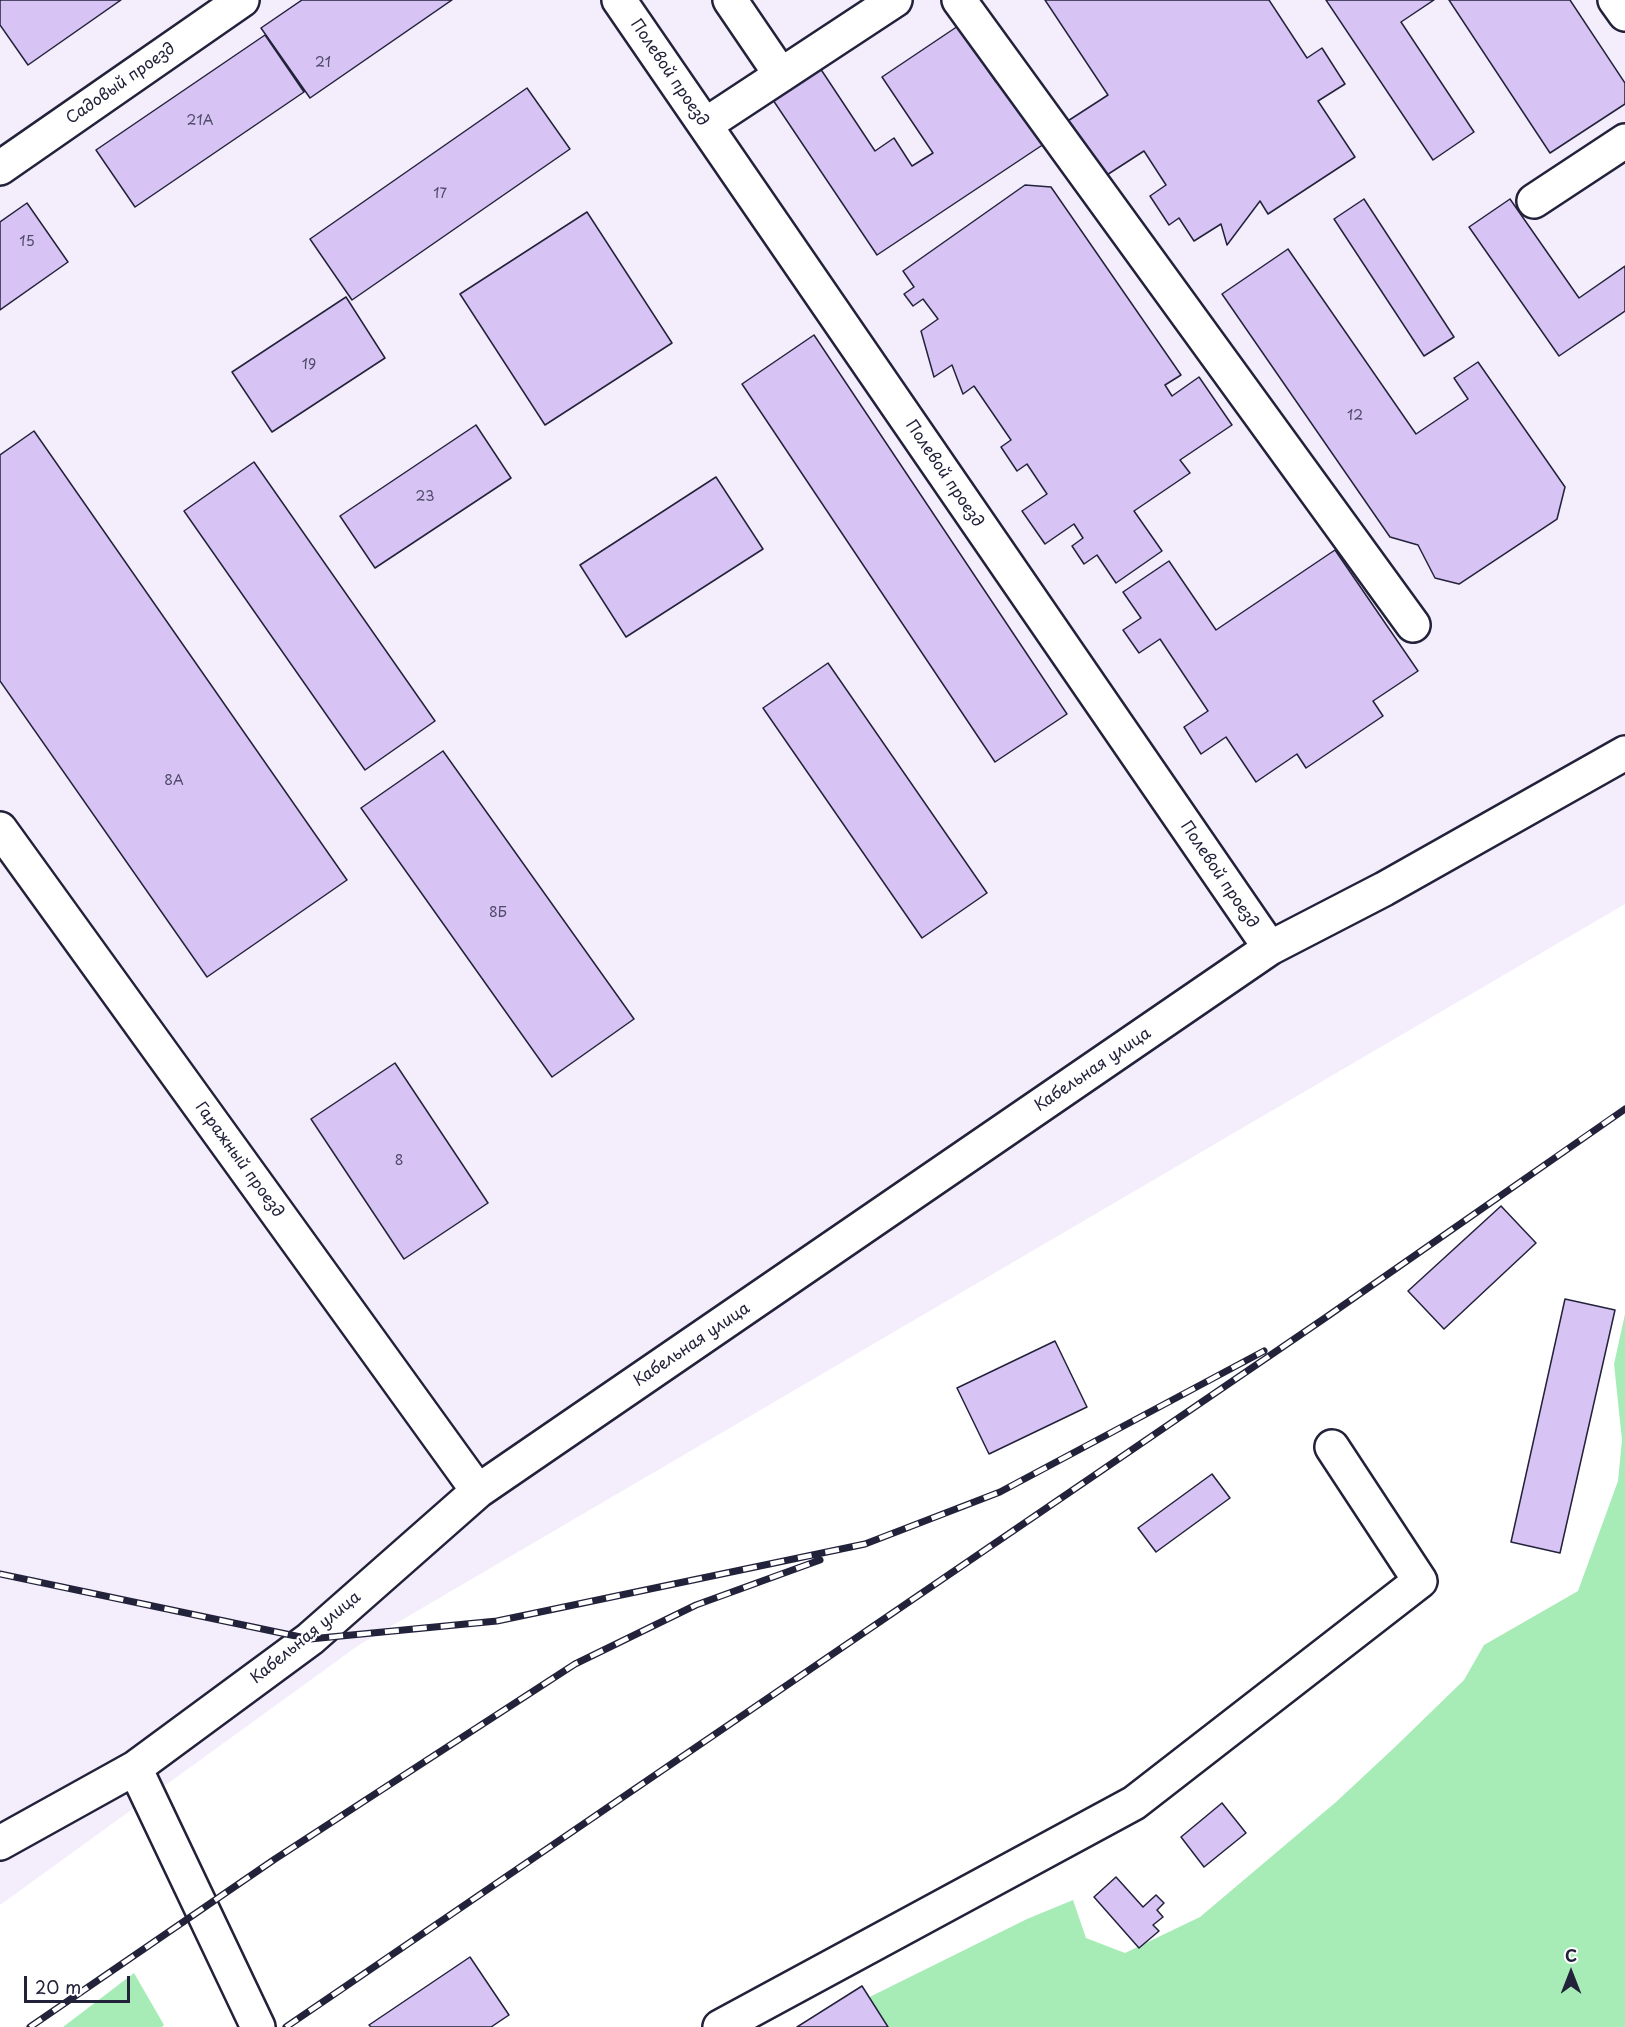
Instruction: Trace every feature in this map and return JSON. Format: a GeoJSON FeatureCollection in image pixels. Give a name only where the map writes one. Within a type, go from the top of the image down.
{"type":"FeatureCollection","features":[{"type":"Feature","properties":{"kind":"street","name":"Садовый проезд"},"geometry":{"type":"LineString","coordinates":[[0,168],[242,0]]}},
{"type":"Feature","properties":{"kind":"street","name":"Полевой проезд"},"geometry":{"type":"LineString","coordinates":[[619,0],[1270,948]]}},
{"type":"Feature","properties":{"kind":"street"},"geometry":{"type":"LineString","coordinates":[[730,0],[781,75]]}},
{"type":"Feature","properties":{"kind":"street"},"geometry":{"type":"LineString","coordinates":[[705,125],[895,0]]}},
{"type":"Feature","properties":{"kind":"street"},"geometry":{"type":"LineString","coordinates":[[959,0],[1413,626]]}},
{"type":"Feature","properties":{"kind":"street"},"geometry":{"type":"LineString","coordinates":[[1615,0],[1625,14]]}},
{"type":"Feature","properties":{"kind":"street"},"geometry":{"type":"LineString","coordinates":[[1534,201],[1625,141]]}},
{"type":"Feature","properties":{"kind":"street","name":"Кабельная улица"},"geometry":{"type":"LineString","coordinates":[[0,1843],[135,1768],[310,1639],[478,1491],[1270,948],[1384,889],[1625,753]]}},
{"type":"Feature","properties":{"kind":"street","name":"Гаражный проезд"},"geometry":{"type":"LineString","coordinates":[[0,829],[478,1491]]}},
{"type":"Feature","properties":{"kind":"street"},"geometry":{"type":"LineString","coordinates":[[720,2027],[1134,1803],[1420,1581],[1332,1447]]}},
{"type":"Feature","properties":{"kind":"street"},"geometry":{"type":"LineString","coordinates":[[135,1768],[258,2027]]}},
{"type":"Feature","properties":{"kind":"shaded area"},"geometry":{"type":"Polygon","coordinates":[[[0,0],[1625,0],[1625,904],[359,1645],[0,1905],[0,0]]]}},
{"type":"Feature","properties":{"kind":"green space"},"geometry":{"type":"Polygon","coordinates":[[[1625,1314],[1625,2027],[809,2027],[1027,1919],[1073,1900],[1086,1938],[1125,1953],[1200,1917],[1336,1802],[1395,1747],[1464,1680],[1484,1645],[1578,1591],[1618,1481],[1622,1440],[1614,1364],[1625,1314]]]}},
{"type":"Feature","properties":{"kind":"green space"},"geometry":{"type":"Polygon","coordinates":[[[134,1973],[164,2025],[162,2027],[63,2027],[134,1973]]]}},
{"type":"Feature","properties":{"kind":"building"},"geometry":{"type":"Polygon","coordinates":[[[0,0],[121,0],[28,65],[0,25],[0,0]]]}},
{"type":"Feature","properties":{"kind":"building"},"geometry":{"type":"Polygon","coordinates":[[[302,0],[452,0],[310,98],[261,28],[302,0]]]}},
{"type":"Feature","properties":{"kind":"building"},"geometry":{"type":"Polygon","coordinates":[[[1045,0],[1269,0],[1307,58],[1322,48],[1345,84],[1318,101],[1355,157],[1268,214],[1260,201],[1227,245],[1221,224],[1194,241],[1179,218],[1169,225],[1150,196],[1166,185],[1144,151],[1096,182],[1060,126],[1108,95],[1045,0]]]}},
{"type":"Feature","properties":{"kind":"building"},"geometry":{"type":"Polygon","coordinates":[[[1326,0],[1434,0],[1401,22],[1474,132],[1433,160],[1326,0]]]}},
{"type":"Feature","properties":{"kind":"building"},"geometry":{"type":"Polygon","coordinates":[[[1449,0],[1570,0],[1625,83],[1625,104],[1550,153],[1449,0]]]}},
{"type":"Feature","properties":{"kind":"building"},"geometry":{"type":"Polygon","coordinates":[[[958,26],[996,82],[1007,75],[1050,140],[877,255],[773,100],[820,68],[875,151],[894,138],[912,166],[933,153],[882,77],[958,26]]]}},
{"type":"Feature","properties":{"kind":"building"},"geometry":{"type":"Polygon","coordinates":[[[265,35],[304,92],[135,207],[96,150],[265,35]]]}},
{"type":"Feature","properties":{"kind":"building"},"geometry":{"type":"Polygon","coordinates":[[[527,88],[570,149],[352,300],[310,239],[527,88]]]}},
{"type":"Feature","properties":{"kind":"building"},"geometry":{"type":"Polygon","coordinates":[[[1025,185],[1051,187],[1181,375],[1165,385],[1172,396],[1199,377],[1232,425],[1180,460],[1190,473],[1134,511],[1162,551],[1116,583],[1097,555],[1084,564],[1072,546],[1083,538],[1074,524],[1045,544],[1022,511],[1047,494],[1027,464],[1017,471],[1001,447],[1011,440],[974,386],[963,394],[952,365],[934,377],[921,331],[938,319],[923,299],[913,306],[904,294],[914,287],[903,271],[1025,185]]]}},
{"type":"Feature","properties":{"kind":"building"},"geometry":{"type":"Polygon","coordinates":[[[1364,199],[1454,337],[1424,356],[1334,219],[1364,199]]]}},
{"type":"Feature","properties":{"kind":"building"},"geometry":{"type":"Polygon","coordinates":[[[1510,199],[1579,298],[1625,266],[1625,311],[1559,356],[1469,227],[1510,199]]]}},
{"type":"Feature","properties":{"kind":"building"},"geometry":{"type":"Polygon","coordinates":[[[27,203],[68,262],[0,310],[0,222],[27,203]]]}},
{"type":"Feature","properties":{"kind":"building"},"geometry":{"type":"Polygon","coordinates":[[[587,212],[672,343],[545,425],[460,294],[587,212]]]}},
{"type":"Feature","properties":{"kind":"building"},"geometry":{"type":"Polygon","coordinates":[[[1288,249],[1416,434],[1468,399],[1454,378],[1478,362],[1565,487],[1557,519],[1459,584],[1435,578],[1418,545],[1390,537],[1222,294],[1288,249]]]}},
{"type":"Feature","properties":{"kind":"building"},"geometry":{"type":"Polygon","coordinates":[[[346,297],[385,358],[272,432],[232,372],[346,297]]]}},
{"type":"Feature","properties":{"kind":"building"},"geometry":{"type":"Polygon","coordinates":[[[814,335],[1067,714],[995,762],[742,384],[814,335]]]}},
{"type":"Feature","properties":{"kind":"building"},"geometry":{"type":"Polygon","coordinates":[[[476,425],[511,478],[375,568],[340,516],[476,425]]]}},
{"type":"Feature","properties":{"kind":"building"},"geometry":{"type":"Polygon","coordinates":[[[34,431],[347,880],[207,977],[0,681],[0,455],[34,431]]]}},
{"type":"Feature","properties":{"kind":"building"},"geometry":{"type":"Polygon","coordinates":[[[254,462],[435,721],[365,770],[184,511],[254,462]]]}},
{"type":"Feature","properties":{"kind":"building"},"geometry":{"type":"Polygon","coordinates":[[[716,477],[763,549],[626,637],[580,565],[716,477]]]}},
{"type":"Feature","properties":{"kind":"building"},"geometry":{"type":"Polygon","coordinates":[[[1335,550],[1418,671],[1373,701],[1383,716],[1306,768],[1297,754],[1256,782],[1226,737],[1201,754],[1184,727],[1208,711],[1160,639],[1139,653],[1123,630],[1141,618],[1123,592],[1169,561],[1216,630],[1335,550]]]}},
{"type":"Feature","properties":{"kind":"building"},"geometry":{"type":"Polygon","coordinates":[[[828,663],[987,893],[922,938],[763,708],[828,663]]]}},
{"type":"Feature","properties":{"kind":"building"},"geometry":{"type":"Polygon","coordinates":[[[443,751],[634,1019],[552,1077],[361,808],[443,751]]]}},
{"type":"Feature","properties":{"kind":"building"},"geometry":{"type":"Polygon","coordinates":[[[395,1063],[488,1203],[404,1259],[311,1119],[395,1063]]]}},
{"type":"Feature","properties":{"kind":"building"},"geometry":{"type":"Polygon","coordinates":[[[1501,1206],[1536,1243],[1444,1329],[1408,1291],[1501,1206]]]}},
{"type":"Feature","properties":{"kind":"building"},"geometry":{"type":"Polygon","coordinates":[[[1565,1299],[1615,1310],[1560,1553],[1511,1542],[1565,1299]]]}},
{"type":"Feature","properties":{"kind":"building"},"geometry":{"type":"Polygon","coordinates":[[[1055,1341],[1087,1407],[989,1454],[957,1388],[1055,1341]]]}},
{"type":"Feature","properties":{"kind":"building"},"geometry":{"type":"Polygon","coordinates":[[[1212,1474],[1230,1498],[1156,1552],[1138,1528],[1212,1474]]]}},
{"type":"Feature","properties":{"kind":"building"},"geometry":{"type":"Polygon","coordinates":[[[1222,1803],[1246,1833],[1204,1867],[1181,1837],[1222,1803]]]}},
{"type":"Feature","properties":{"kind":"building"},"geometry":{"type":"Polygon","coordinates":[[[1116,1877],[1143,1907],[1156,1895],[1164,1903],[1157,1910],[1163,1917],[1153,1925],[1159,1931],[1139,1948],[1094,1897],[1116,1877]]]}},
{"type":"Feature","properties":{"kind":"building"},"geometry":{"type":"Polygon","coordinates":[[[470,1957],[509,2015],[491,2027],[371,2027],[369,2025],[470,1957]]]}},
{"type":"Feature","properties":{"kind":"building"},"geometry":{"type":"Polygon","coordinates":[[[862,1986],[888,2027],[797,2027],[862,1986]]]}},
{"type":"Feature","properties":{"kind":"railway"},"geometry":{"type":"LineString","coordinates":[[286,2027],[1325,1318],[1625,1109]]}},
{"type":"Feature","properties":{"kind":"railway"},"geometry":{"type":"LineString","coordinates":[[0,1574],[310,1639],[497,1621],[865,1544],[1000,1492],[1264,1351]]}},
{"type":"Feature","properties":{"kind":"railway"},"geometry":{"type":"LineString","coordinates":[[30,2027],[275,1859],[575,1664],[696,1605],[820,1560]]}}]}
